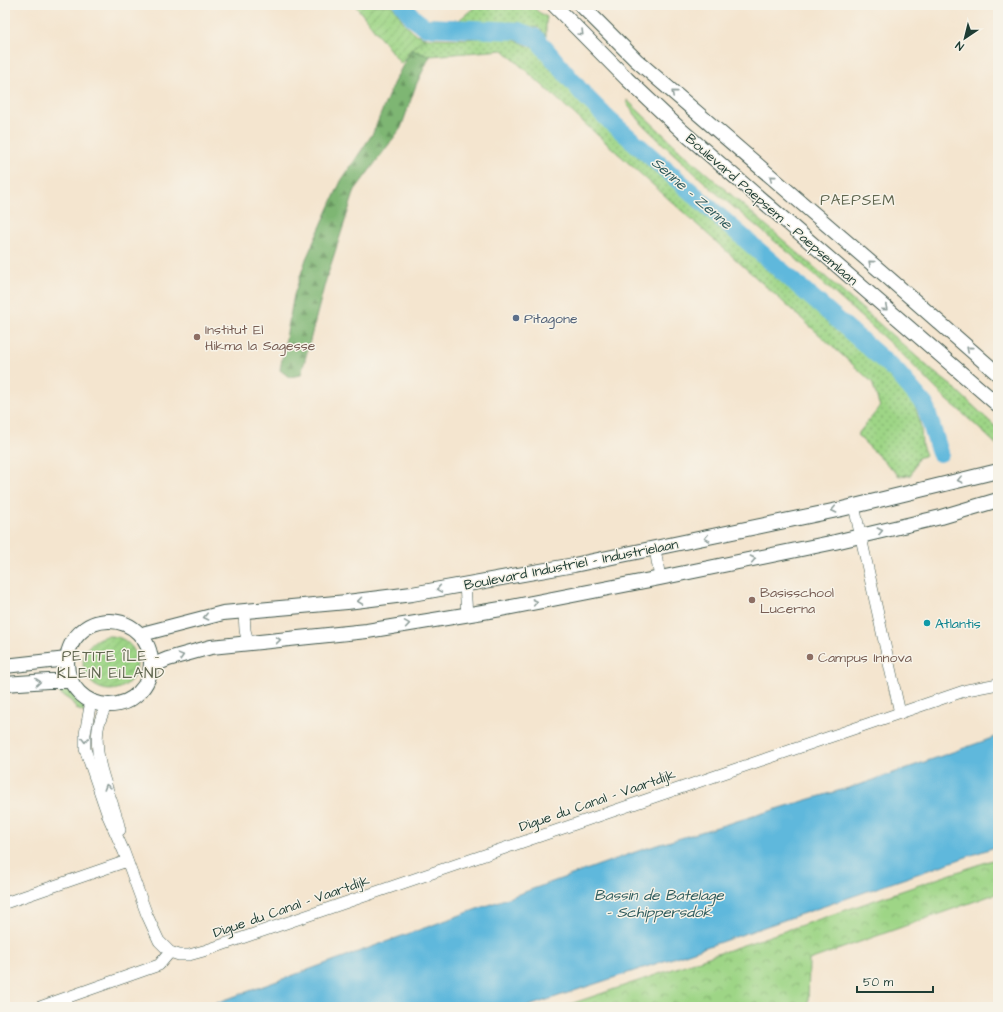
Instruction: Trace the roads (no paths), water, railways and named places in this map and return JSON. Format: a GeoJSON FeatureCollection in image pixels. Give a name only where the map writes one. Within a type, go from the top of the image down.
{"type":"FeatureCollection","features":[{"type":"Feature","properties":{"kind":"main road","name":"Boulevard Paepsem - Paepsemlaan"},"geometry":{"type":"LineString","coordinates":[[554,5],[627,79],[681,130],[998,405]]}},
{"type":"Feature","properties":{"kind":"main road","name":"Boulevard Paepsem - Paepsemlaan"},"geometry":{"type":"LineString","coordinates":[[581,5],[636,60],[998,374]]}},
{"type":"Feature","properties":{"kind":"main road","name":"Boulevard Industriel - Industrielaan"},"geometry":{"type":"LineString","coordinates":[[141,636],[146,633],[223,613],[347,602],[465,585],[574,565],[854,506],[998,471]]}},
{"type":"Feature","properties":{"kind":"main road"},"geometry":{"type":"LineString","coordinates":[[151,666],[168,659],[211,647],[367,631],[466,615],[660,578],[941,517],[998,500]]}},
{"type":"Feature","properties":{"kind":"main road"},"geometry":{"type":"LineString","coordinates":[[114,621],[122,623],[135,630],[141,636],[149,650],[151,666],[147,682],[137,695],[122,703],[106,706],[91,701],[76,690],[71,681],[67,667],[67,659],[69,650],[78,634],[86,628],[99,622],[114,621]]}},
{"type":"Feature","properties":{"kind":"main road"},"geometry":{"type":"LineString","coordinates":[[5,666],[67,659]]}},
{"type":"Feature","properties":{"kind":"main road"},"geometry":{"type":"LineString","coordinates":[[5,684],[71,681]]}},
{"type":"Feature","properties":{"kind":"street"},"geometry":{"type":"LineString","coordinates":[[854,506],[900,713]]}},
{"type":"Feature","properties":{"kind":"street"},"geometry":{"type":"LineString","coordinates":[[655,549],[660,578]]}},
{"type":"Feature","properties":{"kind":"street"},"geometry":{"type":"LineString","coordinates":[[465,585],[466,615]]}},
{"type":"Feature","properties":{"kind":"street"},"geometry":{"type":"LineString","coordinates":[[244,612],[245,630],[248,644]]}},
{"type":"Feature","properties":{"kind":"street","name":"Digue du Canal - Vaartdijk"},"geometry":{"type":"LineString","coordinates":[[170,952],[188,955],[207,950],[967,690],[998,684]]}},
{"type":"Feature","properties":{"kind":"street"},"geometry":{"type":"LineString","coordinates":[[40,1007],[159,965],[170,952],[159,941],[147,915],[126,856],[108,816],[85,749],[85,734],[91,701]]}},
{"type":"Feature","properties":{"kind":"street"},"geometry":{"type":"LineString","coordinates":[[106,706],[100,718],[98,730],[99,759],[119,824],[126,856]]}},
{"type":"Feature","properties":{"kind":"street"},"geometry":{"type":"LineString","coordinates":[[88,758],[93,766],[102,770]]}},
{"type":"Feature","properties":{"kind":"street"},"geometry":{"type":"LineString","coordinates":[[5,903],[126,856]]}},
{"type":"Feature","properties":{"kind":"water","name":"Bassin de Batelage - Schippersdok"},"geometry":{"type":"Polygon","coordinates":[[[998,736],[998,846],[712,945],[526,1007],[205,1007],[641,850],[865,783],[998,736]]]}},
{"type":"Feature","properties":{"kind":"waterway","name":"Senne - Zenne"},"geometry":{"type":"LineString","coordinates":[[403,5],[414,19],[425,27],[518,31],[536,38],[584,95],[609,120],[896,371],[925,405],[940,453]]}},
{"type":"Feature","properties":{"kind":"place","name":"Pitagone"},"geometry":{"type":"Point","coordinates":[516,318]}},
{"type":"Feature","properties":{"kind":"place","name":"Institut El Hikma la Sagesse"},"geometry":{"type":"Point","coordinates":[197,337]}},
{"type":"Feature","properties":{"kind":"place","name":"Basisschool Lucerna"},"geometry":{"type":"Point","coordinates":[752,600]}},
{"type":"Feature","properties":{"kind":"place","name":"Atlantis"},"geometry":{"type":"Point","coordinates":[927,623]}},
{"type":"Feature","properties":{"kind":"place","name":"Campus Innova"},"geometry":{"type":"Point","coordinates":[810,657]}},
{"type":"Feature","properties":{"kind":"district","name":"PAEPSEM"},"geometry":{"type":"Point","coordinates":[858,200]}},
{"type":"Feature","properties":{"kind":"district","name":"PETITE ÎLE - KLEIN EILAND"},"geometry":{"type":"Point","coordinates":[111,664]}}]}
